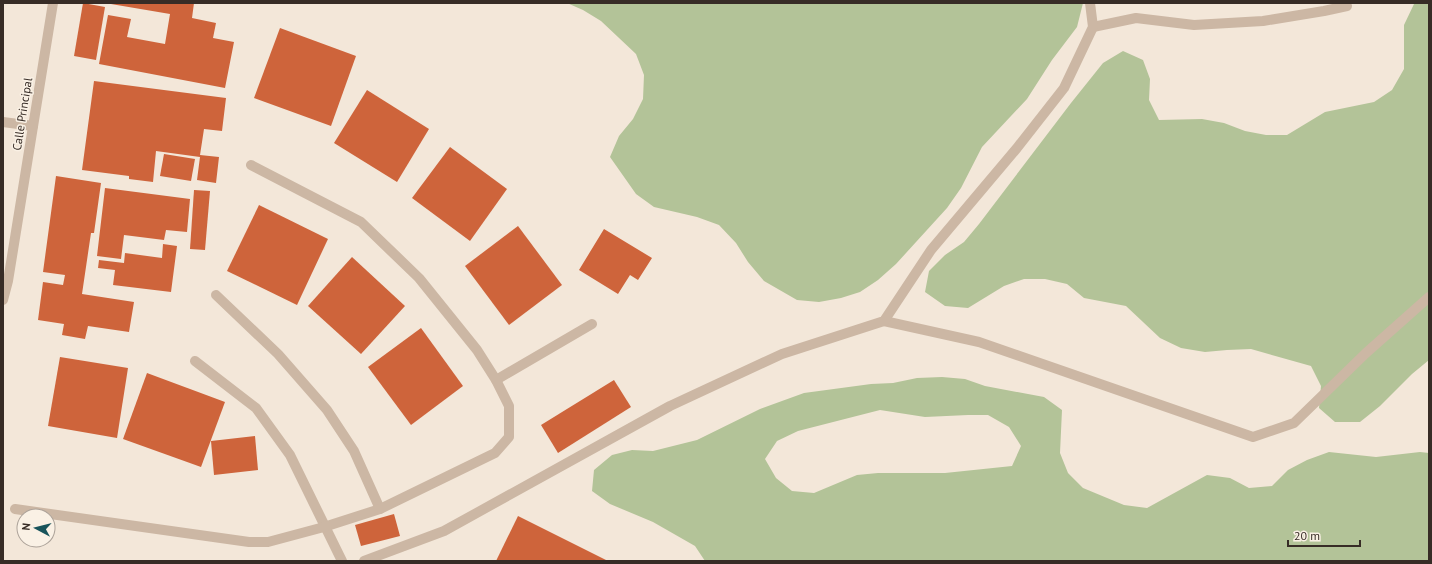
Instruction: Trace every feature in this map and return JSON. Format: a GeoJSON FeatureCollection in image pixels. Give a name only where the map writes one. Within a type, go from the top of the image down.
{"type":"FeatureCollection","features":[{"type":"Feature","properties":{"kind":"street","name":"Calle Principal"},"geometry":{"type":"LineString","coordinates":[[3,300],[53,3]]}},
{"type":"Feature","properties":{"kind":"street"},"geometry":{"type":"LineString","coordinates":[[884,322],[931,250],[1017,148],[1064,88],[1094,27],[1090,3]]}},
{"type":"Feature","properties":{"kind":"street"},"geometry":{"type":"LineString","coordinates":[[1094,27],[1136,18],[1194,25],[1263,21],[1347,6]]}},
{"type":"Feature","properties":{"kind":"street"},"geometry":{"type":"LineString","coordinates":[[3,122],[33,126]]}},
{"type":"Feature","properties":{"kind":"street"},"geometry":{"type":"LineString","coordinates":[[56,515],[249,542],[268,542],[324,527],[380,508],[495,453],[509,437],[509,406],[496,380],[478,350],[419,278],[361,222],[251,165]]}},
{"type":"Feature","properties":{"kind":"street"},"geometry":{"type":"LineString","coordinates":[[216,295],[278,354],[327,410],[354,451],[380,508]]}},
{"type":"Feature","properties":{"kind":"street"},"geometry":{"type":"LineString","coordinates":[[364,561],[444,531],[670,406],[782,354],[884,322],[979,342],[1253,437],[1294,423],[1366,353],[1429,297]]}},
{"type":"Feature","properties":{"kind":"street"},"geometry":{"type":"LineString","coordinates":[[496,380],[592,324]]}},
{"type":"Feature","properties":{"kind":"street"},"geometry":{"type":"LineString","coordinates":[[195,361],[256,408],[290,455],[342,561]]}},
{"type":"Feature","properties":{"kind":"green space"},"geometry":{"type":"Polygon","coordinates":[[[567,3],[1083,3],[1077,27],[1052,60],[1027,99],[982,147],[961,188],[947,208],[896,264],[878,280],[860,292],[841,298],[819,302],[797,300],[764,281],[748,262],[736,243],[719,225],[697,217],[654,207],[636,194],[610,157],[619,136],[633,119],[643,99],[644,75],[636,54],[601,21],[583,10],[567,3]]]}},
{"type":"Feature","properties":{"kind":"green space"},"geometry":{"type":"Polygon","coordinates":[[[1429,3],[1429,360],[1412,374],[1380,406],[1360,422],[1335,422],[1319,408],[1321,386],[1311,366],[1251,349],[1205,352],[1181,348],[1160,338],[1126,306],[1084,298],[1067,284],[1045,279],[1024,279],[1004,286],[968,308],[945,306],[925,292],[929,271],[945,255],[964,242],[1103,63],[1123,51],[1143,60],[1150,79],[1149,100],[1159,120],[1202,119],[1224,123],[1245,131],[1266,135],[1287,135],[1325,112],[1374,102],[1392,90],[1404,69],[1404,25],[1414,4],[1429,3]]]}},
{"type":"Feature","properties":{"kind":"green space"},"geometry":{"type":"Polygon","coordinates":[[[942,377],[965,379],[985,386],[1044,397],[1062,410],[1060,453],[1068,473],[1083,488],[1124,505],[1147,508],[1207,475],[1230,478],[1249,488],[1272,486],[1288,470],[1307,460],[1329,452],[1376,457],[1420,452],[1429,453],[1429,561],[705,561],[695,546],[653,522],[610,504],[592,491],[594,470],[612,455],[632,450],[653,451],[697,440],[760,409],[804,393],[871,384],[893,383],[917,378],[942,377]],[[880,410],[798,431],[777,441],[765,459],[776,478],[792,491],[814,493],[857,475],[878,473],[945,473],[1012,466],[1021,446],[1009,427],[988,415],[925,417],[880,410]]]}},
{"type":"Feature","properties":{"kind":"building"},"geometry":{"type":"Polygon","coordinates":[[[83,3],[105,7],[96,60],[74,56],[83,3]]]}},
{"type":"Feature","properties":{"kind":"building"},"geometry":{"type":"Polygon","coordinates":[[[105,3],[194,3],[192,18],[216,23],[213,38],[234,42],[225,88],[99,64],[108,15],[131,19],[127,37],[165,44],[170,14],[105,3]]]}},
{"type":"Feature","properties":{"kind":"building"},"geometry":{"type":"Polygon","coordinates":[[[280,28],[356,56],[331,126],[254,98],[280,28]]]}},
{"type":"Feature","properties":{"kind":"building"},"geometry":{"type":"Polygon","coordinates":[[[94,81],[226,98],[222,131],[204,129],[200,155],[219,157],[216,183],[197,180],[200,157],[156,151],[153,182],[129,179],[129,176],[82,170],[94,81]]]}},
{"type":"Feature","properties":{"kind":"building"},"geometry":{"type":"Polygon","coordinates":[[[367,90],[429,129],[397,182],[334,143],[367,90]]]}},
{"type":"Feature","properties":{"kind":"building"},"geometry":{"type":"Polygon","coordinates":[[[450,147],[507,189],[470,241],[412,198],[450,147]]]}},
{"type":"Feature","properties":{"kind":"building"},"geometry":{"type":"Polygon","coordinates":[[[164,154],[195,159],[191,181],[160,176],[164,154]]]}},
{"type":"Feature","properties":{"kind":"building"},"geometry":{"type":"Polygon","coordinates":[[[56,176],[101,183],[94,233],[91,233],[82,294],[134,302],[129,332],[88,326],[85,339],[62,335],[64,324],[38,320],[43,282],[63,285],[65,275],[43,272],[56,176]]]}},
{"type":"Feature","properties":{"kind":"building"},"geometry":{"type":"Polygon","coordinates":[[[105,188],[190,199],[187,232],[166,230],[164,240],[124,235],[121,259],[97,256],[105,188]]]}},
{"type":"Feature","properties":{"kind":"building"},"geometry":{"type":"Polygon","coordinates":[[[194,190],[210,191],[205,250],[190,249],[194,190]]]}},
{"type":"Feature","properties":{"kind":"building"},"geometry":{"type":"Polygon","coordinates":[[[259,205],[328,239],[297,305],[227,271],[259,205]]]}},
{"type":"Feature","properties":{"kind":"building"},"geometry":{"type":"Polygon","coordinates":[[[518,226],[562,285],[509,325],[465,266],[518,226]]]}},
{"type":"Feature","properties":{"kind":"building"},"geometry":{"type":"Polygon","coordinates":[[[604,229],[652,258],[638,280],[630,275],[618,294],[579,270],[604,229]]]}},
{"type":"Feature","properties":{"kind":"building"},"geometry":{"type":"Polygon","coordinates":[[[163,244],[177,246],[171,292],[113,285],[115,270],[98,268],[99,260],[124,263],[125,253],[162,258],[163,244]]]}},
{"type":"Feature","properties":{"kind":"building"},"geometry":{"type":"Polygon","coordinates":[[[352,257],[405,306],[361,354],[308,306],[352,257]]]}},
{"type":"Feature","properties":{"kind":"building"},"geometry":{"type":"Polygon","coordinates":[[[421,328],[463,386],[411,425],[368,367],[421,328]]]}},
{"type":"Feature","properties":{"kind":"building"},"geometry":{"type":"Polygon","coordinates":[[[60,357],[128,368],[117,438],[48,426],[60,357]]]}},
{"type":"Feature","properties":{"kind":"building"},"geometry":{"type":"Polygon","coordinates":[[[147,373],[225,402],[201,467],[123,439],[147,373]]]}},
{"type":"Feature","properties":{"kind":"building"},"geometry":{"type":"Polygon","coordinates":[[[614,380],[631,407],[558,453],[541,425],[614,380]]]}},
{"type":"Feature","properties":{"kind":"building"},"geometry":{"type":"Polygon","coordinates":[[[255,436],[258,470],[214,475],[211,441],[255,436]]]}},
{"type":"Feature","properties":{"kind":"building"},"geometry":{"type":"Polygon","coordinates":[[[394,514],[400,536],[361,546],[355,525],[394,514]]]}},
{"type":"Feature","properties":{"kind":"building"},"geometry":{"type":"Polygon","coordinates":[[[518,516],[608,561],[496,561],[518,516]]]}}]}
